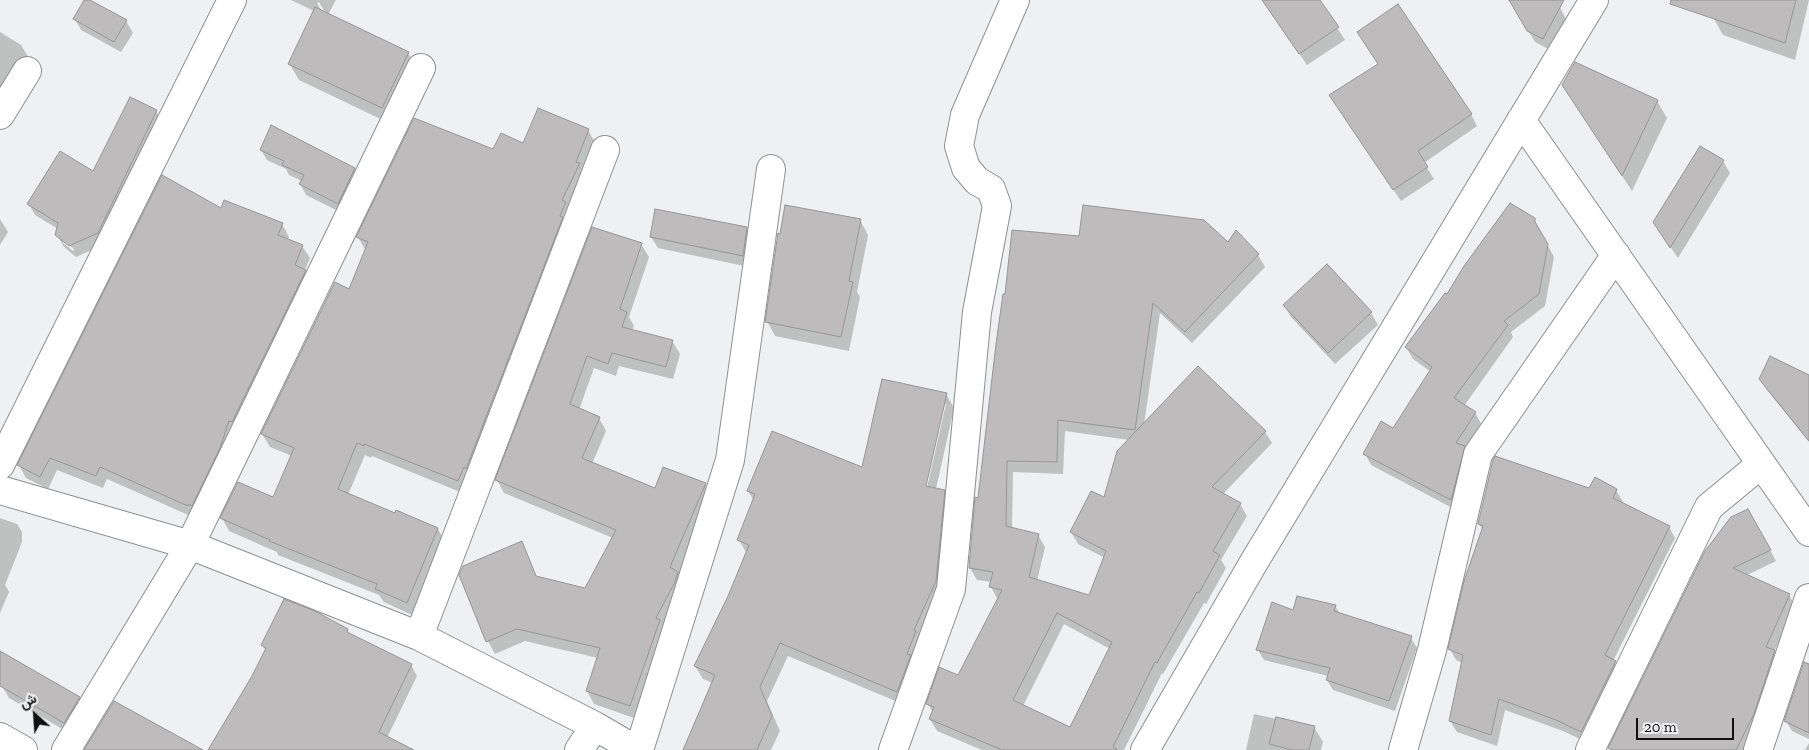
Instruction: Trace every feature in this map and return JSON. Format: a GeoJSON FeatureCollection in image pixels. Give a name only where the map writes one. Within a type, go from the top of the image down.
{"type":"FeatureCollection","features":[{"type":"Feature","properties":{"kind":"street"},"geometry":{"type":"LineString","coordinates":[[0,465],[232,0]]}},
{"type":"Feature","properties":{"kind":"street"},"geometry":{"type":"LineString","coordinates":[[893,750],[951,589],[977,312],[997,206],[991,189],[978,181],[966,168],[959,146],[965,115],[1015,0]]}},
{"type":"Feature","properties":{"kind":"street"},"geometry":{"type":"LineString","coordinates":[[1145,750],[1254,562],[1594,0]]}},
{"type":"Feature","properties":{"kind":"street"},"geometry":{"type":"LineString","coordinates":[[66,750],[190,545],[421,68]]}},
{"type":"Feature","properties":{"kind":"street"},"geometry":{"type":"LineString","coordinates":[[0,115],[27,71]]}},
{"type":"Feature","properties":{"kind":"street"},"geometry":{"type":"LineString","coordinates":[[1521,120],[1809,532]]}},
{"type":"Feature","properties":{"kind":"street"},"geometry":{"type":"LineString","coordinates":[[419,636],[605,150]]}},
{"type":"Feature","properties":{"kind":"street"},"geometry":{"type":"LineString","coordinates":[[0,490],[190,545],[419,636],[638,750],[730,460],[771,169]]}},
{"type":"Feature","properties":{"kind":"street"},"geometry":{"type":"LineString","coordinates":[[1403,750],[1432,650],[1478,454],[1616,255]]}},
{"type":"Feature","properties":{"kind":"street"},"geometry":{"type":"LineString","coordinates":[[1590,750],[1709,507],[1761,464]]}},
{"type":"Feature","properties":{"kind":"street"},"geometry":{"type":"LineString","coordinates":[[1758,750],[1809,598]]}},
{"type":"Feature","properties":{"kind":"street"},"geometry":{"type":"LineString","coordinates":[[579,750],[595,726]]}},
{"type":"Feature","properties":{"kind":"street"},"geometry":{"type":"LineString","coordinates":[[0,737],[24,750]]}},
{"type":"Feature","properties":{"kind":"building"},"geometry":{"type":"Polygon","coordinates":[[[84,0],[90,0],[127,20],[114,42],[73,19],[84,0]]]}},
{"type":"Feature","properties":{"kind":"building"},"geometry":{"type":"Polygon","coordinates":[[[1262,0],[1320,0],[1339,27],[1299,54],[1262,0]]]}},
{"type":"Feature","properties":{"kind":"building"},"geometry":{"type":"Polygon","coordinates":[[[1509,0],[1564,0],[1543,39],[1527,31],[1509,0]]]}},
{"type":"Feature","properties":{"kind":"building"},"geometry":{"type":"Polygon","coordinates":[[[1671,0],[1796,0],[1785,43],[1670,4],[1671,0]]]}},
{"type":"Feature","properties":{"kind":"building"},"geometry":{"type":"Polygon","coordinates":[[[1398,4],[1472,114],[1418,151],[1428,167],[1393,190],[1329,95],[1378,64],[1357,32],[1398,4]]]}},
{"type":"Feature","properties":{"kind":"building"},"geometry":{"type":"Polygon","coordinates":[[[315,7],[409,52],[382,108],[288,64],[315,7]]]}},
{"type":"Feature","properties":{"kind":"building"},"geometry":{"type":"Polygon","coordinates":[[[1575,62],[1658,100],[1622,176],[1562,85],[1575,62]]]}},
{"type":"Feature","properties":{"kind":"building"},"geometry":{"type":"Polygon","coordinates":[[[130,97],[157,110],[98,233],[69,246],[55,235],[58,223],[27,204],[60,151],[93,171],[130,97]]]}},
{"type":"Feature","properties":{"kind":"building"},"geometry":{"type":"Polygon","coordinates":[[[538,108],[589,129],[576,162],[580,163],[562,200],[566,202],[560,216],[563,217],[466,469],[464,467],[458,481],[364,444],[364,446],[357,443],[338,489],[395,513],[396,510],[438,528],[407,603],[375,589],[377,584],[269,541],[220,518],[238,482],[273,497],[294,448],[261,434],[335,282],[349,289],[368,242],[356,237],[414,118],[493,149],[501,133],[523,143],[538,108]]]}},
{"type":"Feature","properties":{"kind":"building"},"geometry":{"type":"Polygon","coordinates":[[[271,125],[355,168],[338,204],[299,184],[304,175],[282,165],[284,161],[260,150],[271,125]]]}},
{"type":"Feature","properties":{"kind":"building"},"geometry":{"type":"Polygon","coordinates":[[[1700,146],[1724,160],[1670,248],[1653,222],[1700,146]]]}},
{"type":"Feature","properties":{"kind":"building"},"geometry":{"type":"Polygon","coordinates":[[[162,175],[221,208],[224,200],[283,223],[278,235],[303,245],[295,265],[306,270],[232,422],[229,421],[220,448],[192,506],[189,504],[188,506],[100,467],[96,476],[50,458],[40,477],[17,465],[162,175]]]}},
{"type":"Feature","properties":{"kind":"building"},"geometry":{"type":"Polygon","coordinates":[[[1510,203],[1535,218],[1535,222],[1548,244],[1539,294],[1504,321],[1508,325],[1454,398],[1476,412],[1456,443],[1465,446],[1451,500],[1363,454],[1381,421],[1393,428],[1432,367],[1405,347],[1445,293],[1447,294],[1464,266],[1510,203]]]}},
{"type":"Feature","properties":{"kind":"building"},"geometry":{"type":"Polygon","coordinates":[[[785,205],[861,219],[849,281],[853,282],[841,337],[765,322],[778,233],[780,234],[785,205]]]}},
{"type":"Feature","properties":{"kind":"building"},"geometry":{"type":"Polygon","coordinates":[[[1083,205],[1204,220],[1228,242],[1236,230],[1259,254],[1185,332],[1153,303],[1135,430],[1058,420],[1057,462],[1007,461],[1006,526],[1039,534],[1029,577],[1089,595],[1106,551],[1070,532],[1091,491],[1104,497],[1117,451],[1198,366],[1266,431],[1212,487],[1241,503],[1213,551],[1220,555],[1157,663],[1155,662],[1113,747],[1118,750],[1002,750],[929,719],[934,707],[926,704],[939,667],[958,675],[1002,590],[989,587],[993,572],[969,568],[975,497],[978,498],[996,344],[1003,294],[1005,294],[1012,230],[1079,236],[1083,205]],[[1057,613],[1013,700],[1070,727],[1112,642],[1057,613]]]}},
{"type":"Feature","properties":{"kind":"building"},"geometry":{"type":"Polygon","coordinates":[[[655,209],[747,227],[743,256],[650,237],[655,209]]]}},
{"type":"Feature","properties":{"kind":"building"},"geometry":{"type":"Polygon","coordinates":[[[592,227],[642,243],[620,309],[627,312],[622,327],[673,340],[666,367],[612,353],[608,364],[587,356],[570,404],[600,417],[582,458],[655,488],[663,467],[706,483],[670,567],[678,572],[675,582],[656,618],[660,620],[630,706],[586,691],[600,648],[517,629],[486,642],[459,575],[463,566],[522,541],[536,576],[585,588],[616,530],[495,480],[592,227]]]}},
{"type":"Feature","properties":{"kind":"building"},"geometry":{"type":"Polygon","coordinates":[[[1327,264],[1372,312],[1328,353],[1283,305],[1327,264]]]}},
{"type":"Feature","properties":{"kind":"building"},"geometry":{"type":"Polygon","coordinates":[[[1770,356],[1809,375],[1809,441],[1759,379],[1770,356]]]}},
{"type":"Feature","properties":{"kind":"building"},"geometry":{"type":"Polygon","coordinates":[[[882,379],[947,393],[926,486],[945,490],[936,581],[914,630],[916,631],[907,654],[911,655],[897,692],[780,643],[760,687],[772,716],[757,750],[683,750],[715,675],[694,666],[728,596],[749,545],[737,540],[755,494],[747,491],[772,431],[862,467],[882,379]]]}},
{"type":"Feature","properties":{"kind":"building"},"geometry":{"type":"Polygon","coordinates":[[[1495,456],[1589,488],[1595,477],[1617,489],[1613,498],[1670,526],[1605,655],[1616,661],[1581,732],[1556,720],[1499,699],[1491,735],[1449,721],[1463,655],[1448,649],[1464,581],[1483,526],[1478,524],[1495,456]]]}},
{"type":"Feature","properties":{"kind":"building"},"geometry":{"type":"Polygon","coordinates":[[[1748,509],[1771,550],[1733,568],[1790,594],[1766,647],[1775,650],[1754,714],[1736,750],[1612,750],[1608,748],[1705,551],[1731,517],[1748,509]]]}},
{"type":"Feature","properties":{"kind":"building"},"geometry":{"type":"Polygon","coordinates":[[[1297,596],[1336,605],[1334,611],[1412,636],[1389,701],[1326,680],[1330,668],[1256,650],[1272,602],[1293,610],[1297,596]]]}},
{"type":"Feature","properties":{"kind":"building"},"geometry":{"type":"Polygon","coordinates":[[[284,599],[315,611],[348,629],[347,632],[412,664],[379,732],[414,750],[208,750],[252,676],[266,648],[261,645],[284,599]]]}},
{"type":"Feature","properties":{"kind":"building"},"geometry":{"type":"Polygon","coordinates":[[[0,651],[80,697],[64,723],[0,686],[0,651]]]}},
{"type":"Feature","properties":{"kind":"building"},"geometry":{"type":"Polygon","coordinates":[[[1804,662],[1809,664],[1809,733],[1784,721],[1804,662]]]}},
{"type":"Feature","properties":{"kind":"building"},"geometry":{"type":"Polygon","coordinates":[[[114,701],[203,750],[84,750],[114,701]]]}},
{"type":"Feature","properties":{"kind":"building"},"geometry":{"type":"Polygon","coordinates":[[[1276,717],[1315,726],[1309,750],[1292,750],[1269,744],[1276,717]]]}}]}
